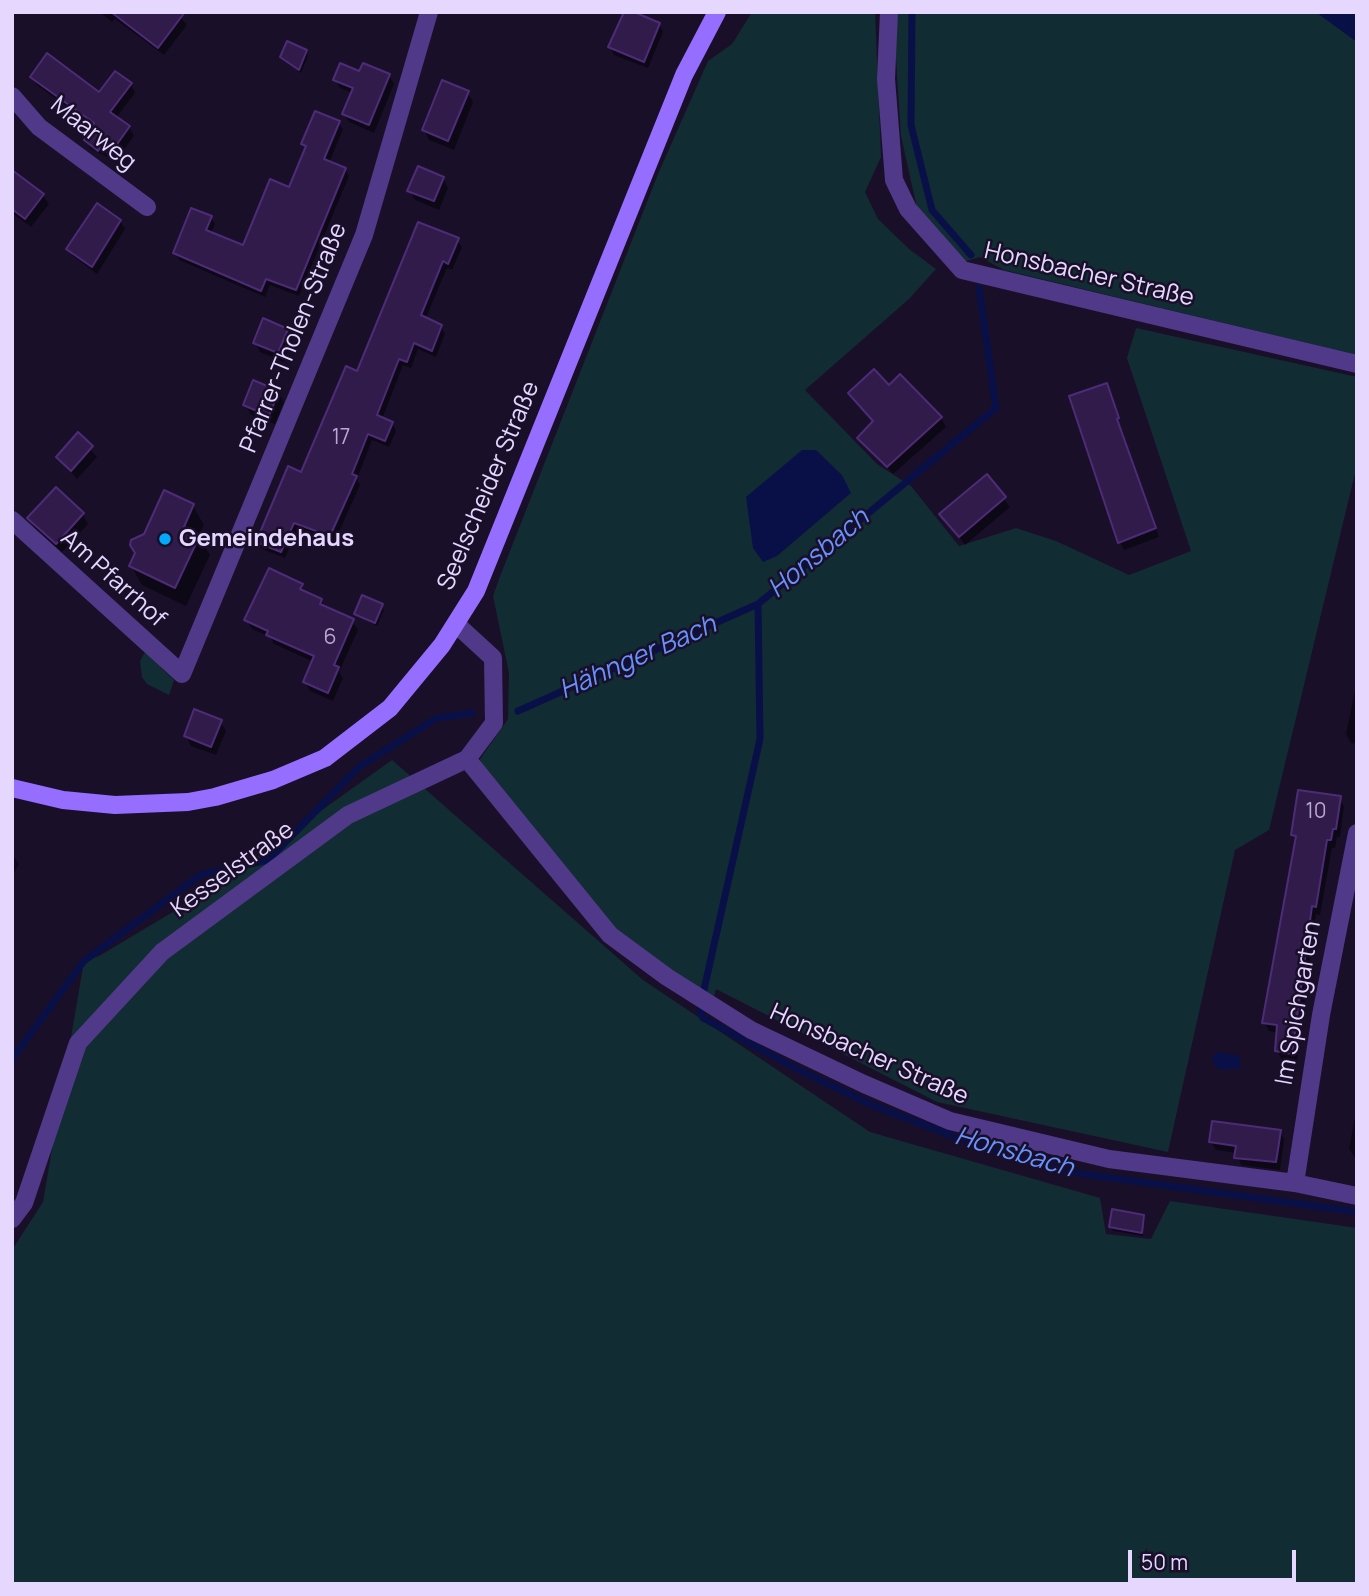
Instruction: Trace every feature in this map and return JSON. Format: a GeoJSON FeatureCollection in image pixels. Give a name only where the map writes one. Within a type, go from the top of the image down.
{"type":"FeatureCollection","features":[{"type":"Feature","properties":{"kind":"street","name":"Pfarrer-Tholen-Straße"},"geometry":{"type":"LineString","coordinates":[[182,674],[365,234],[429,12]]}},
{"type":"Feature","properties":{"kind":"street","name":"Seelscheider Straße"},"geometry":{"type":"LineString","coordinates":[[12,789],[63,800],[154,805],[188,802],[273,780],[325,758],[390,708],[428,666],[456,624],[492,556],[679,88],[718,12]]}},
{"type":"Feature","properties":{"kind":"street","name":"Honsbacher Straße"},"geometry":{"type":"LineString","coordinates":[[889,12],[886,79],[894,180],[908,209],[962,270],[1357,365]]}},
{"type":"Feature","properties":{"kind":"street","name":"Maarweg"},"geometry":{"type":"LineString","coordinates":[[12,96],[39,127],[147,207]]}},
{"type":"Feature","properties":{"kind":"street","name":"Am Pfarrhof"},"geometry":{"type":"LineString","coordinates":[[12,520],[182,674]]}},
{"type":"Feature","properties":{"kind":"street","name":"Kesselstraße"},"geometry":{"type":"LineString","coordinates":[[12,1219],[24,1203],[78,1043],[162,952],[348,815],[467,759],[494,723],[494,658],[456,624]]}},
{"type":"Feature","properties":{"kind":"street","name":"Honsbacher Straße"},"geometry":{"type":"LineString","coordinates":[[467,759],[610,935],[751,1030],[864,1084],[950,1121],[1109,1159],[1295,1183],[1357,1196]]}},
{"type":"Feature","properties":{"kind":"street","name":"Im Spichgarten"},"geometry":{"type":"LineString","coordinates":[[1295,1183],[1324,1001],[1357,833]]}},
{"type":"Feature","properties":{"kind":"shaded area"},"geometry":{"type":"Polygon","coordinates":[[[752,12],[875,12],[881,157],[865,192],[878,219],[909,249],[936,269],[909,299],[805,390],[877,464],[911,486],[959,546],[1016,528],[1056,541],[1129,575],[1191,551],[1127,358],[1136,328],[1357,377],[1357,465],[1269,830],[1235,850],[1168,1152],[937,1102],[716,989],[712,1005],[615,931],[478,762],[508,719],[509,673],[493,596],[499,579],[658,174],[708,61],[732,44],[752,12]]]}},
{"type":"Feature","properties":{"kind":"shaded area"},"geometry":{"type":"Polygon","coordinates":[[[893,12],[1316,12],[1357,42],[1357,355],[1004,270],[980,257],[963,262],[917,208],[901,136],[893,12]]]}},
{"type":"Feature","properties":{"kind":"shaded area"},"geometry":{"type":"Polygon","coordinates":[[[1316,12],[1357,12],[1357,42],[1316,12]]]}},
{"type":"Feature","properties":{"kind":"shaded area"},"geometry":{"type":"Polygon","coordinates":[[[802,450],[816,450],[842,475],[851,493],[777,556],[763,562],[753,548],[746,497],[802,450]]]}},
{"type":"Feature","properties":{"kind":"shaded area"},"geometry":{"type":"Polygon","coordinates":[[[145,652],[174,680],[169,695],[147,684],[142,677],[140,661],[145,652]]]}},
{"type":"Feature","properties":{"kind":"shaded area"},"geometry":{"type":"Polygon","coordinates":[[[392,760],[643,980],[870,1132],[1100,1198],[1106,1234],[1151,1239],[1170,1201],[1357,1228],[1357,1584],[12,1584],[12,1250],[43,1202],[84,961],[99,956],[213,888],[392,760]]]}},
{"type":"Feature","properties":{"kind":"shaded area"},"geometry":{"type":"Polygon","coordinates":[[[1217,1052],[1239,1056],[1241,1068],[1223,1070],[1215,1067],[1212,1058],[1217,1052]]]}},
{"type":"Feature","properties":{"kind":"building"},"geometry":{"type":"Polygon","coordinates":[[[111,12],[185,12],[158,48],[111,12]]]}},
{"type":"Feature","properties":{"kind":"building"},"geometry":{"type":"Polygon","coordinates":[[[624,12],[634,12],[660,23],[644,62],[608,47],[624,12]]]}},
{"type":"Feature","properties":{"kind":"building"},"geometry":{"type":"Polygon","coordinates":[[[287,41],[307,50],[299,70],[280,57],[287,41]]]}},
{"type":"Feature","properties":{"kind":"building"},"geometry":{"type":"Polygon","coordinates":[[[47,53],[99,92],[115,71],[132,83],[110,112],[130,126],[110,154],[101,147],[98,151],[84,140],[94,123],[30,77],[47,53]]]}},
{"type":"Feature","properties":{"kind":"building"},"geometry":{"type":"Polygon","coordinates":[[[340,63],[359,71],[363,63],[390,74],[369,125],[342,114],[353,88],[333,80],[340,63]]]}},
{"type":"Feature","properties":{"kind":"building"},"geometry":{"type":"Polygon","coordinates":[[[442,80],[469,91],[448,141],[422,130],[442,80]]]}},
{"type":"Feature","properties":{"kind":"building"},"geometry":{"type":"Polygon","coordinates":[[[315,111],[340,121],[324,159],[346,168],[296,290],[266,279],[261,291],[173,253],[191,208],[212,216],[206,230],[243,245],[270,179],[289,187],[306,146],[301,144],[315,111]]]}},
{"type":"Feature","properties":{"kind":"building"},"geometry":{"type":"Polygon","coordinates":[[[418,166],[444,177],[434,201],[407,191],[418,166]]]}},
{"type":"Feature","properties":{"kind":"building"},"geometry":{"type":"Polygon","coordinates":[[[12,170],[44,194],[25,219],[12,209],[12,170]]]}},
{"type":"Feature","properties":{"kind":"building"},"geometry":{"type":"Polygon","coordinates":[[[97,203],[121,220],[92,267],[66,249],[97,203]]]}},
{"type":"Feature","properties":{"kind":"building"},"geometry":{"type":"Polygon","coordinates":[[[418,222],[459,238],[448,264],[443,261],[421,315],[442,325],[432,351],[414,343],[407,362],[399,359],[377,415],[393,422],[385,441],[368,434],[352,474],[357,476],[330,536],[294,523],[281,552],[256,542],[288,466],[301,472],[346,366],[357,371],[418,222]]]}},
{"type":"Feature","properties":{"kind":"building"},"geometry":{"type":"Polygon","coordinates":[[[263,318],[288,329],[278,353],[253,343],[263,318]]]}},
{"type":"Feature","properties":{"kind":"building"},"geometry":{"type":"Polygon","coordinates":[[[874,369],[889,385],[900,374],[942,417],[887,467],[857,438],[873,421],[848,393],[874,369]]]}},
{"type":"Feature","properties":{"kind":"building"},"geometry":{"type":"Polygon","coordinates":[[[253,380],[279,391],[269,416],[243,405],[253,380]]]}},
{"type":"Feature","properties":{"kind":"building"},"geometry":{"type":"Polygon","coordinates":[[[1107,383],[1156,528],[1118,543],[1069,396],[1107,383]]]}},
{"type":"Feature","properties":{"kind":"building"},"geometry":{"type":"Polygon","coordinates":[[[78,432],[93,446],[71,471],[56,457],[78,432]]]}},
{"type":"Feature","properties":{"kind":"building"},"geometry":{"type":"Polygon","coordinates":[[[987,474],[1006,497],[959,537],[939,514],[987,474]]]}},
{"type":"Feature","properties":{"kind":"building"},"geometry":{"type":"Polygon","coordinates":[[[56,487],[84,513],[56,544],[27,518],[56,487]]]}},
{"type":"Feature","properties":{"kind":"building","name":"Gemeindehaus"},"geometry":{"type":"Polygon","coordinates":[[[164,490],[194,504],[184,527],[200,535],[175,588],[129,566],[135,553],[130,545],[131,540],[144,534],[164,490]]]}},
{"type":"Feature","properties":{"kind":"building"},"geometry":{"type":"Polygon","coordinates":[[[269,568],[303,584],[300,589],[322,599],[320,604],[354,619],[334,665],[339,667],[328,693],[303,682],[314,656],[266,635],[268,631],[244,620],[269,568]]]}},
{"type":"Feature","properties":{"kind":"building"},"geometry":{"type":"Polygon","coordinates":[[[362,595],[383,604],[375,623],[354,614],[362,595]]]}},
{"type":"Feature","properties":{"kind":"building"},"geometry":{"type":"Polygon","coordinates":[[[194,709],[222,720],[211,747],[184,736],[194,709]]]}},
{"type":"Feature","properties":{"kind":"building"},"geometry":{"type":"Polygon","coordinates":[[[1298,790],[1341,796],[1336,829],[1333,829],[1331,840],[1327,840],[1316,907],[1312,906],[1292,1054],[1275,1051],[1277,1025],[1262,1023],[1296,836],[1291,835],[1298,790]]]}},
{"type":"Feature","properties":{"kind":"building"},"geometry":{"type":"Polygon","coordinates":[[[1212,1121],[1281,1130],[1276,1162],[1234,1158],[1236,1146],[1209,1142],[1212,1121]]]}},
{"type":"Feature","properties":{"kind":"building"},"geometry":{"type":"Polygon","coordinates":[[[1112,1209],[1144,1215],[1142,1233],[1109,1227],[1112,1209]]]}},
{"type":"Feature","properties":{"kind":"waterway","name":"Honsbach"},"geometry":{"type":"LineString","coordinates":[[912,12],[911,125],[932,210],[971,255]]}},
{"type":"Feature","properties":{"kind":"waterway","name":"Honsbach"},"geometry":{"type":"LineString","coordinates":[[703,994],[760,739],[758,604],[996,408],[979,288]]}},
{"type":"Feature","properties":{"kind":"waterway","name":"Hähnger Bach"},"geometry":{"type":"LineString","coordinates":[[518,711],[758,604]]}},
{"type":"Feature","properties":{"kind":"waterway","name":"Hähnger Bach"},"geometry":{"type":"LineString","coordinates":[[12,1059],[84,961],[200,875],[268,860],[360,766],[437,718],[472,713]]}},
{"type":"Feature","properties":{"kind":"waterway","name":"Honsbach"},"geometry":{"type":"LineString","coordinates":[[700,1011],[703,1018],[795,1068],[872,1105],[979,1146],[1076,1173],[1357,1212]]}},
{"type":"Feature","properties":{"kind":"place","name":"Gemeindehaus"},"geometry":{"type":"Point","coordinates":[165,539]}}]}
